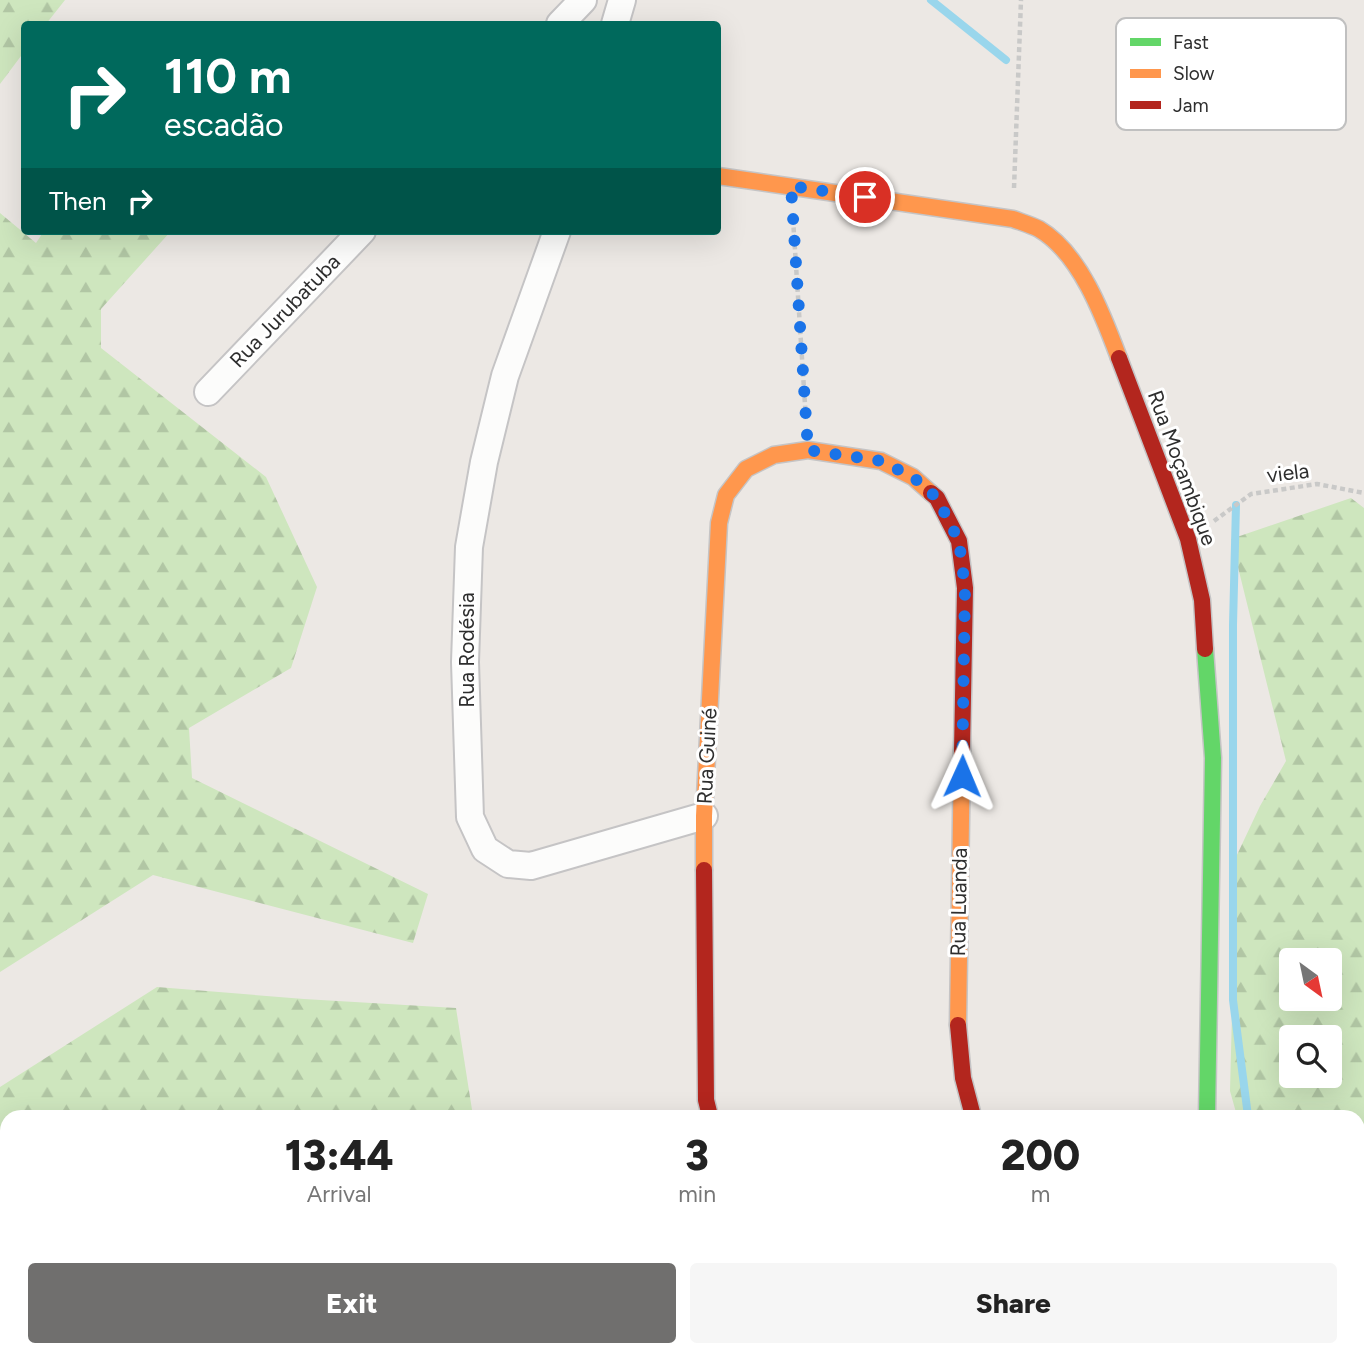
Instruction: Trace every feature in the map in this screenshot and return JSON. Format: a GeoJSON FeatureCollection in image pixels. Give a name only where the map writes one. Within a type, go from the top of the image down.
{"type":"FeatureCollection","features":[{"type":"Feature","properties":{"kind":"street"},"geometry":{"type":"LineString","coordinates":[[563,21],[583,0]]}},
{"type":"Feature","properties":{"kind":"street"},"geometry":{"type":"LineString","coordinates":[[616,21],[622,0]]}},
{"type":"Feature","properties":{"kind":"street","name":"Rua Moçambique"},"geometry":{"type":"LineString","coordinates":[[721,176],[1013,219],[1040,230],[1067,254],[1087,284],[1106,323],[1188,539],[1202,600],[1213,758],[1207,1110]]}},
{"type":"Feature","properties":{"kind":"street","name":"Rua Jurubatuba"},"geometry":{"type":"LineString","coordinates":[[208,392],[358,235]]}},
{"type":"Feature","properties":{"kind":"street","name":"Rua Rodésia"},"geometry":{"type":"LineString","coordinates":[[556,235],[505,376],[484,462],[469,547],[465,662],[470,817],[485,849],[508,864],[531,866],[704,816]]}},
{"type":"Feature","properties":{"kind":"street","name":"Rua Guiné"},"geometry":{"type":"LineString","coordinates":[[708,1110],[706,1100],[704,816],[719,523],[726,495],[746,469],[774,455],[808,450]]}},
{"type":"Feature","properties":{"kind":"street","name":"Rua Luanda"},"geometry":{"type":"LineString","coordinates":[[808,450],[881,461],[913,477],[937,498],[959,541],[965,588],[957,1018],[962,1078],[971,1110]]}},
{"type":"Feature","properties":{"kind":"path"},"geometry":{"type":"LineString","coordinates":[[1013,219],[1021,0]]}},
{"type":"Feature","properties":{"kind":"path"},"geometry":{"type":"LineString","coordinates":[[791,186],[808,450]]}},
{"type":"Feature","properties":{"kind":"path","name":"viela"},"geometry":{"type":"LineString","coordinates":[[1188,539],[1251,494],[1317,484],[1364,493]]}},
{"type":"Feature","properties":{"kind":"green space"},"geometry":{"type":"Polygon","coordinates":[[[0,0],[65,0],[48,21],[21,21],[21,56],[0,84],[0,0]]]}},
{"type":"Feature","properties":{"kind":"green space"},"geometry":{"type":"Polygon","coordinates":[[[0,213],[21,230],[21,235],[26,235],[36,243],[41,235],[167,235],[101,309],[101,348],[266,477],[317,587],[291,668],[189,728],[192,778],[428,894],[413,943],[153,875],[0,972],[0,213]]]}},
{"type":"Feature","properties":{"kind":"green space"},"geometry":{"type":"Polygon","coordinates":[[[1351,498],[1364,508],[1364,1110],[1235,1110],[1230,1091],[1236,857],[1260,806],[1286,761],[1231,539],[1351,498]]]}},
{"type":"Feature","properties":{"kind":"green space"},"geometry":{"type":"Polygon","coordinates":[[[157,987],[456,1008],[472,1110],[0,1110],[0,1087],[157,987]]]}},
{"type":"Feature","properties":{"kind":"waterway"},"geometry":{"type":"LineString","coordinates":[[931,0],[1006,60]]}},
{"type":"Feature","properties":{"kind":"waterway"},"geometry":{"type":"LineString","coordinates":[[1236,505],[1233,625],[1233,1000],[1247,1110]]}},
{"type":"Feature","properties":{"kind":"traffic: fast"},"geometry":{"type":"LineString","coordinates":[[1205,649],[1213,758],[1207,1110]]}},
{"type":"Feature","properties":{"kind":"traffic: slow"},"geometry":{"type":"LineString","coordinates":[[721,176],[1013,219],[1039,229],[1067,253],[1078,269],[1106,323],[1119,358]]}},
{"type":"Feature","properties":{"kind":"traffic: slow"},"geometry":{"type":"LineString","coordinates":[[704,870],[704,816],[719,523],[726,495],[746,469],[774,455],[808,450],[881,461],[913,477],[931,493]]}},
{"type":"Feature","properties":{"kind":"traffic: slow"},"geometry":{"type":"LineString","coordinates":[[958,1025],[962,751]]}},
{"type":"Feature","properties":{"kind":"traffic: jam"},"geometry":{"type":"LineString","coordinates":[[1119,358],[1188,539],[1202,600],[1205,649]]}},
{"type":"Feature","properties":{"kind":"traffic: jam"},"geometry":{"type":"LineString","coordinates":[[931,493],[937,498],[959,541],[965,588],[962,751]]}},
{"type":"Feature","properties":{"kind":"traffic: jam"},"geometry":{"type":"LineString","coordinates":[[704,870],[706,1100],[708,1110]]}},
{"type":"Feature","properties":{"kind":"traffic: jam"},"geometry":{"type":"LineString","coordinates":[[958,1025],[963,1078],[971,1110]]}},
{"type":"Feature","properties":{"kind":"route"},"geometry":{"type":"LineString","coordinates":[[865,197],[791,186],[808,450],[881,461],[913,477],[937,498],[959,541],[965,588],[962,776]]}}]}
